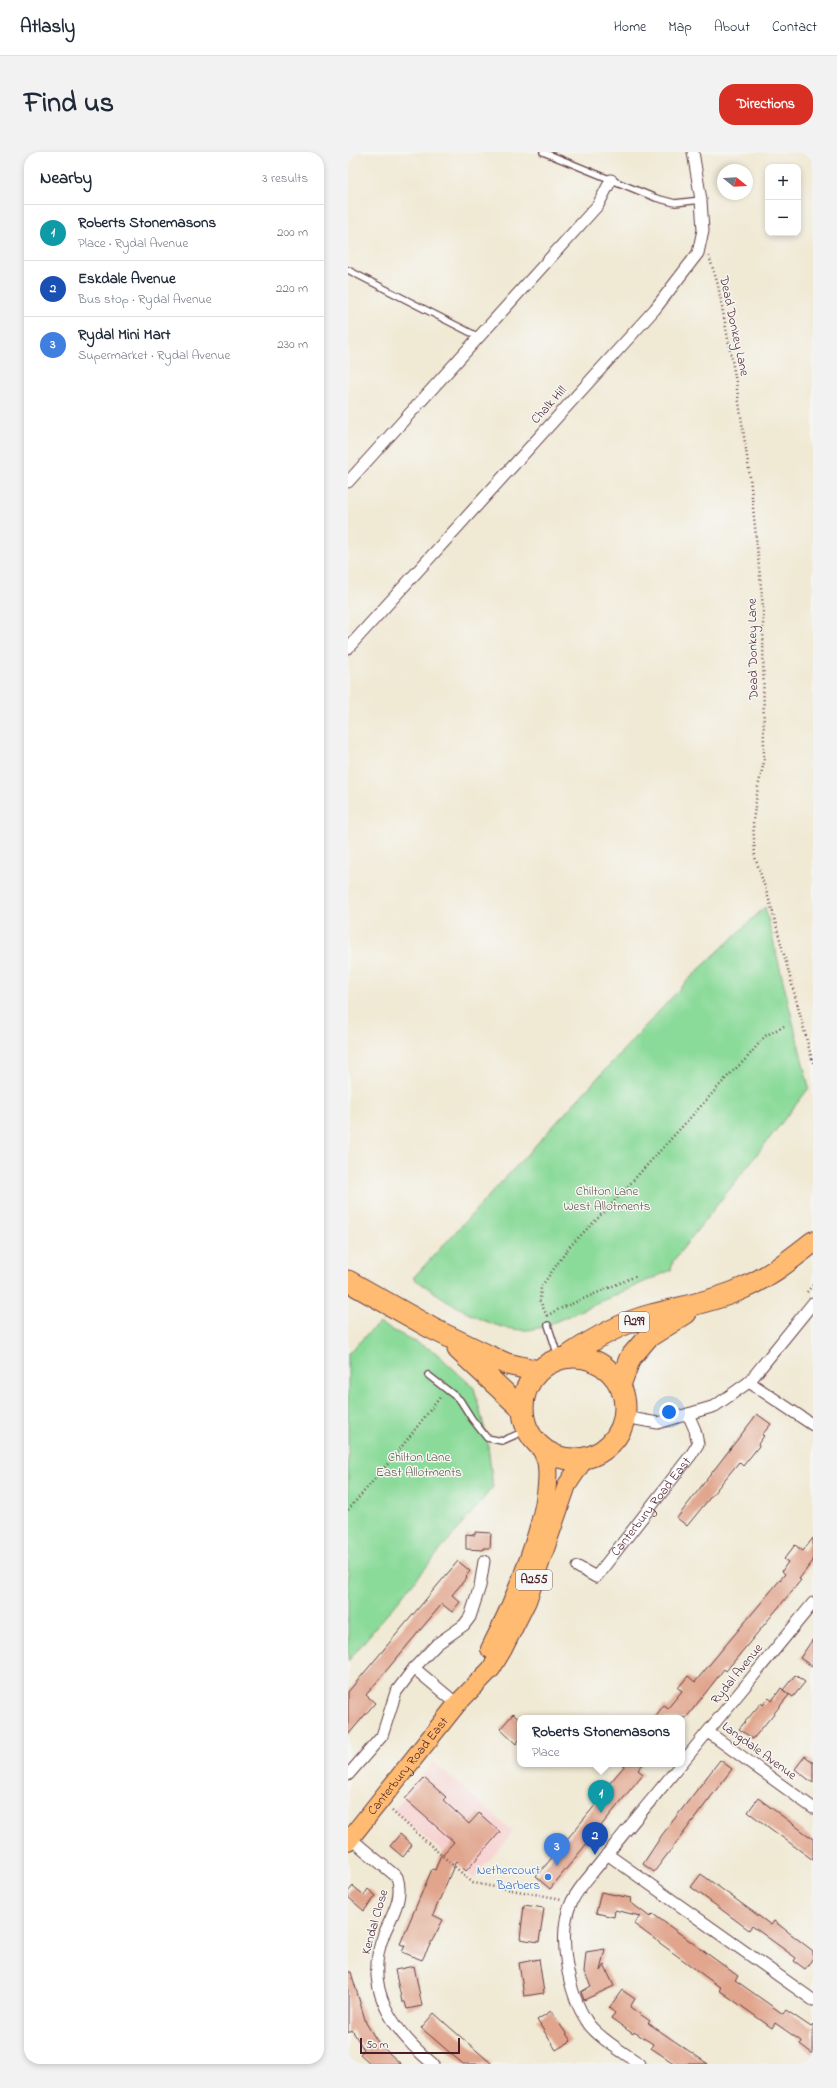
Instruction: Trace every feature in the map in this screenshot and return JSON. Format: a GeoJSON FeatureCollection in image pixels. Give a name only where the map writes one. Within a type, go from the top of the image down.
{"type":"FeatureCollection","features":[{"type":"Feature","properties":{"kind":"highway","name":"A299"},"geometry":{"type":"LineString","coordinates":[[563,1358],[595,1338],[649,1315],[707,1301],[740,1290],[782,1266],[813,1242]]}},
{"type":"Feature","properties":{"kind":"highway"},"geometry":{"type":"LineString","coordinates":[[348,1281],[433,1329],[507,1364],[538,1371]]}},
{"type":"Feature","properties":{"kind":"highway","name":"A299"},"geometry":{"type":"LineString","coordinates":[[620,1385],[630,1358],[648,1337],[664,1325],[707,1301]]}},
{"type":"Feature","properties":{"kind":"highway"},"geometry":{"type":"LineString","coordinates":[[433,1329],[489,1376],[522,1409]]}},
{"type":"Feature","properties":{"kind":"highway"},"geometry":{"type":"LineString","coordinates":[[580,1357],[598,1363],[613,1374],[620,1385],[625,1401],[624,1417],[620,1432],[611,1444],[599,1453],[585,1458],[570,1460],[555,1456],[541,1448],[527,1430],[522,1409],[526,1388],[538,1371],[548,1363],[563,1358],[580,1357]]}},
{"type":"Feature","properties":{"kind":"main road","name":"Canterbury Road East"},"geometry":{"type":"LineString","coordinates":[[462,1698],[516,1594],[542,1515],[548,1465],[541,1448]]}},
{"type":"Feature","properties":{"kind":"main road","name":"Canterbury Road East"},"geometry":{"type":"LineString","coordinates":[[349,1839],[462,1698],[491,1669],[503,1649],[527,1601],[567,1485],[585,1458]]}},
{"type":"Feature","properties":{"kind":"street","name":"Chalk Hill"},"geometry":{"type":"LineString","coordinates":[[348,648],[655,309],[698,253],[703,230],[701,200],[694,152]]}},
{"type":"Feature","properties":{"kind":"street"},"geometry":{"type":"LineString","coordinates":[[348,482],[598,206],[611,180]]}},
{"type":"Feature","properties":{"kind":"street"},"geometry":{"type":"LineString","coordinates":[[624,1417],[658,1423],[715,1406],[749,1382],[813,1303]]}},
{"type":"Feature","properties":{"kind":"street"},"geometry":{"type":"LineString","coordinates":[[749,1382],[813,1425]]}},
{"type":"Feature","properties":{"kind":"street","name":"Canterbury Road East"},"geometry":{"type":"LineString","coordinates":[[578,1566],[596,1578],[691,1455],[698,1444],[695,1430],[688,1414]]}},
{"type":"Feature","properties":{"kind":"street"},"geometry":{"type":"LineString","coordinates":[[348,1775],[382,1736],[396,1692],[414,1668],[437,1644],[464,1626],[470,1617],[480,1586],[484,1561]]}},
{"type":"Feature","properties":{"kind":"street","name":"Rydal Avenue"},"geometry":{"type":"LineString","coordinates":[[685,1759],[811,1609]]}},
{"type":"Feature","properties":{"kind":"street"},"geometry":{"type":"LineString","coordinates":[[414,1668],[462,1698]]}},
{"type":"Feature","properties":{"kind":"street","name":"Langdale Avenue"},"geometry":{"type":"LineString","coordinates":[[708,1732],[813,1808]]}},
{"type":"Feature","properties":{"kind":"street","name":"Rydal Avenue"},"geometry":{"type":"LineString","coordinates":[[640,2064],[588,2024],[573,1995],[566,1960],[564,1937],[572,1901],[607,1854],[679,1767]]}},
{"type":"Feature","properties":{"kind":"street","name":"Kendal Close"},"geometry":{"type":"LineString","coordinates":[[349,1839],[397,1877],[400,1896],[379,1952],[377,1969],[379,1990],[387,2013],[400,2033],[414,2049],[433,2064]]}},
{"type":"Feature","properties":{"kind":"street"},"geometry":{"type":"LineString","coordinates":[[607,1854],[813,2000]]}},
{"type":"Feature","properties":{"kind":"lane"},"geometry":{"type":"LineString","coordinates":[[543,152],[656,198],[675,203],[701,200]]}},
{"type":"Feature","properties":{"kind":"lane"},"geometry":{"type":"LineString","coordinates":[[348,270],[479,337]]}},
{"type":"Feature","properties":{"kind":"lane"},"geometry":{"type":"LineString","coordinates":[[548,1325],[563,1358]]}},
{"type":"Feature","properties":{"kind":"lane"},"geometry":{"type":"LineString","coordinates":[[428,1375],[460,1400],[472,1420],[487,1438],[502,1441],[527,1430]]}},
{"type":"Feature","properties":{"kind":"path","name":"Dead Donkey Lane"},"geometry":{"type":"LineString","coordinates":[[703,230],[718,285],[736,382],[750,477],[763,607],[764,762],[758,787],[753,821],[755,857],[771,906],[813,1063]]}},
{"type":"Feature","properties":{"kind":"path"},"geometry":{"type":"LineString","coordinates":[[548,1325],[547,1316],[540,1301],[541,1287],[570,1246],[610,1208],[729,1075],[746,1059],[766,1036],[784,1026]]}},
{"type":"Feature","properties":{"kind":"path"},"geometry":{"type":"LineString","coordinates":[[547,1316],[636,1276]]}},
{"type":"Feature","properties":{"kind":"path"},"geometry":{"type":"LineString","coordinates":[[348,1510],[392,1459],[446,1389]]}},
{"type":"Feature","properties":{"kind":"path"},"geometry":{"type":"LineString","coordinates":[[388,1808],[473,1882],[572,1901]]}},
{"type":"Feature","properties":{"kind":"shaded area"},"geometry":{"type":"Polygon","coordinates":[[[433,1762],[513,1832],[474,1879],[394,1810],[433,1762]]]}},
{"type":"Feature","properties":{"kind":"green space","name":"Chilton Lane West Allotments"},"geometry":{"type":"Polygon","coordinates":[[[765,907],[809,1088],[673,1261],[671,1270],[548,1325],[527,1330],[512,1329],[482,1320],[453,1304],[413,1278],[687,981],[765,907]]]}},
{"type":"Feature","properties":{"kind":"green space","name":"Chilton Lane East Allotments"},"geometry":{"type":"Polygon","coordinates":[[[379,1323],[435,1352],[474,1388],[487,1438],[493,1487],[348,1661],[348,1353],[379,1323]]]}},
{"type":"Feature","properties":{"kind":"building"},"geometry":{"type":"Polygon","coordinates":[[[757,1414],[771,1424],[762,1435],[764,1436],[758,1444],[759,1446],[743,1466],[739,1462],[687,1526],[677,1518],[757,1414]]]}},
{"type":"Feature","properties":{"kind":"building"},"geometry":{"type":"Polygon","coordinates":[[[475,1532],[491,1533],[490,1548],[483,1548],[483,1550],[466,1549],[466,1534],[475,1535],[475,1532]]]}},
{"type":"Feature","properties":{"kind":"building"},"geometry":{"type":"Polygon","coordinates":[[[813,1538],[813,1561],[799,1579],[801,1580],[726,1671],[724,1669],[686,1718],[685,1715],[656,1715],[664,1705],[668,1708],[682,1691],[678,1688],[688,1676],[695,1682],[785,1574],[782,1571],[788,1562],[784,1559],[795,1545],[803,1551],[813,1538]]]}},
{"type":"Feature","properties":{"kind":"building"},"geometry":{"type":"Polygon","coordinates":[[[458,1561],[470,1571],[452,1595],[460,1602],[452,1612],[442,1604],[426,1623],[366,1695],[375,1703],[348,1735],[348,1692],[458,1561]]]}},
{"type":"Feature","properties":{"kind":"building"},"geometry":{"type":"Polygon","coordinates":[[[813,1639],[813,1667],[800,1658],[813,1639]]]}},
{"type":"Feature","properties":{"kind":"building"},"geometry":{"type":"Polygon","coordinates":[[[795,1675],[805,1682],[793,1697],[783,1690],[795,1675]]]}},
{"type":"Feature","properties":{"kind":"building"},"geometry":{"type":"Polygon","coordinates":[[[781,1688],[789,1695],[753,1739],[739,1729],[761,1703],[763,1705],[769,1698],[772,1701],[781,1688]]]}},
{"type":"Feature","properties":{"kind":"building"},"geometry":{"type":"Polygon","coordinates":[[[513,1714],[517,1717],[516,1744],[500,1729],[513,1714]]]}},
{"type":"Feature","properties":{"kind":"building"},"geometry":{"type":"Polygon","coordinates":[[[805,1756],[813,1762],[813,1783],[795,1769],[805,1756]]]}},
{"type":"Feature","properties":{"kind":"building"},"geometry":{"type":"Polygon","coordinates":[[[720,1760],[732,1769],[654,1872],[643,1864],[662,1835],[720,1760]]]}},
{"type":"Feature","properties":{"kind":"building"},"geometry":{"type":"Polygon","coordinates":[[[623,1767],[640,1767],[638,1770],[643,1774],[550,1889],[536,1877],[611,1786],[609,1784],[623,1767]]]}},
{"type":"Feature","properties":{"kind":"building"},"geometry":{"type":"Polygon","coordinates":[[[424,1778],[446,1797],[443,1800],[469,1824],[479,1813],[500,1832],[466,1871],[456,1861],[433,1915],[443,1920],[422,1960],[402,1952],[405,1946],[400,1944],[432,1869],[435,1870],[440,1857],[454,1842],[405,1799],[424,1778]]]}},
{"type":"Feature","properties":{"kind":"building"},"geometry":{"type":"Polygon","coordinates":[[[758,1798],[813,1839],[813,1860],[748,1812],[758,1798]]]}},
{"type":"Feature","properties":{"kind":"building"},"geometry":{"type":"Polygon","coordinates":[[[400,1834],[412,1845],[403,1857],[390,1846],[400,1834]]]}},
{"type":"Feature","properties":{"kind":"building"},"geometry":{"type":"Polygon","coordinates":[[[701,1874],[771,1925],[774,1921],[813,1951],[813,1958],[805,1969],[794,1961],[796,1958],[752,1926],[749,1930],[691,1887],[701,1874]]]}},
{"type":"Feature","properties":{"kind":"building"},"geometry":{"type":"Polygon","coordinates":[[[353,1886],[364,1895],[368,1889],[376,1896],[364,1911],[348,1897],[348,1892],[353,1886]]]}},
{"type":"Feature","properties":{"kind":"building"},"geometry":{"type":"Polygon","coordinates":[[[601,1892],[631,1898],[630,1902],[650,1917],[653,1914],[738,1976],[735,1980],[783,2014],[786,2010],[811,2027],[813,2025],[813,2054],[800,2044],[801,2041],[775,2023],[772,2028],[719,1990],[721,1988],[634,1924],[640,1916],[615,1910],[614,1917],[596,1913],[601,1892]]]}},
{"type":"Feature","properties":{"kind":"building"},"geometry":{"type":"Polygon","coordinates":[[[524,1905],[544,1908],[539,1942],[520,1939],[524,1905]]]}},
{"type":"Feature","properties":{"kind":"building"},"geometry":{"type":"Polygon","coordinates":[[[605,1949],[600,1971],[604,1965],[614,1986],[584,2000],[581,1992],[591,1986],[584,1972],[586,1952],[605,1949]]]}},
{"type":"Feature","properties":{"kind":"building"},"geometry":{"type":"Polygon","coordinates":[[[539,1959],[544,1993],[524,1996],[519,1963],[539,1959]]]}},
{"type":"Feature","properties":{"kind":"building"},"geometry":{"type":"Polygon","coordinates":[[[414,1966],[422,2006],[407,2009],[405,2002],[402,2002],[395,1970],[414,1966]]]}},
{"type":"Feature","properties":{"kind":"building"},"geometry":{"type":"Polygon","coordinates":[[[348,1972],[351,1972],[366,2023],[379,2044],[401,2064],[371,2064],[360,2054],[364,2050],[352,2030],[348,2033],[348,1972]]]}},
{"type":"Feature","properties":{"kind":"building"},"geometry":{"type":"Polygon","coordinates":[[[622,1990],[635,1999],[630,2007],[650,2021],[648,2023],[708,2064],[675,2064],[651,2048],[653,2044],[634,2032],[633,2034],[611,2018],[615,2013],[609,2008],[622,1990]]]}},
{"type":"Feature","properties":{"kind":"building"},"geometry":{"type":"Polygon","coordinates":[[[551,2011],[571,2041],[556,2050],[537,2020],[551,2011]]]}},
{"type":"Feature","properties":{"kind":"building"},"geometry":{"type":"Polygon","coordinates":[[[434,2013],[492,2064],[463,2064],[421,2028],[434,2013]]]}},
{"type":"Feature","properties":{"kind":"place","name":"Roberts Stonemasons"},"geometry":{"type":"Point","coordinates":[601,1813]}},
{"type":"Feature","properties":{"kind":"place","name":"Eskdale Avenue"},"geometry":{"type":"Point","coordinates":[595,1855]}},
{"type":"Feature","properties":{"kind":"place","name":"Rydal Mini Mart"},"geometry":{"type":"Point","coordinates":[557,1866]}},
{"type":"Feature","properties":{"kind":"place","name":"Nethercourt Barbers"},"geometry":{"type":"Point","coordinates":[548,1877]}}]}
